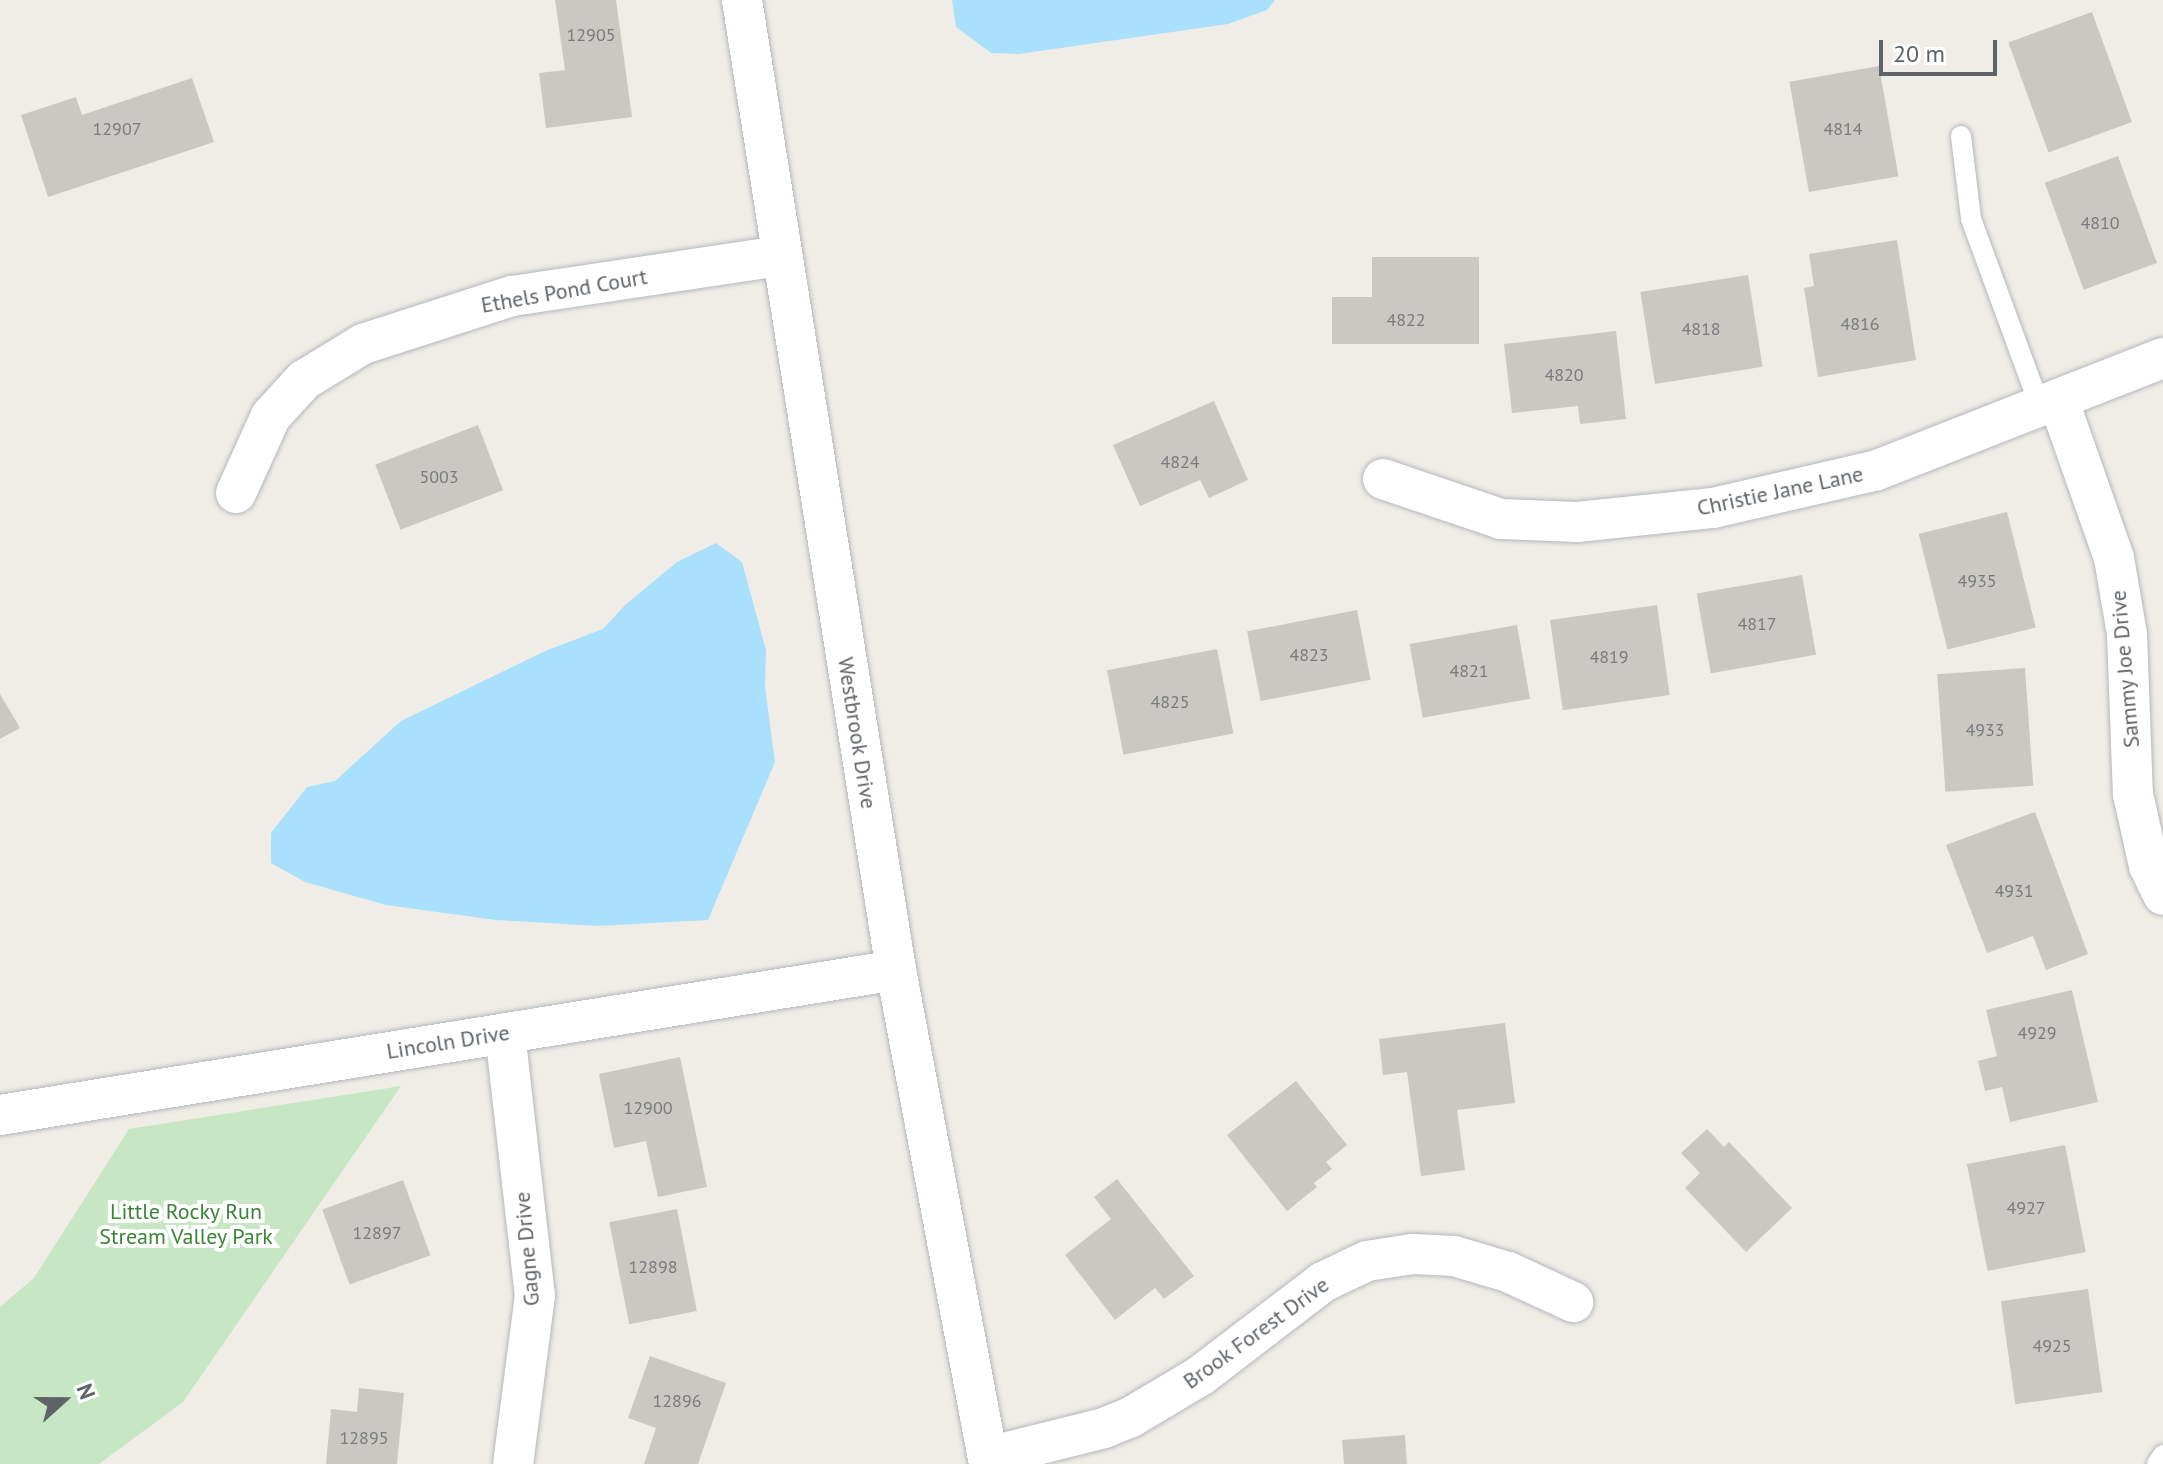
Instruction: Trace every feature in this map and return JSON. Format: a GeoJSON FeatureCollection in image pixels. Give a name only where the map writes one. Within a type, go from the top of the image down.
{"type":"FeatureCollection","features":[{"type":"Feature","properties":{"kind":"street","name":"Westbrook Drive"},"geometry":{"type":"LineString","coordinates":[[742,0],[780,256],[896,970],[988,1461]]}},
{"type":"Feature","properties":{"kind":"street","name":"Ethels Pond Court"},"geometry":{"type":"LineString","coordinates":[[236,493],[271,416],[304,380],[363,344],[431,319],[512,296],[780,256]]}},
{"type":"Feature","properties":{"kind":"street","name":"Christie Jane Lane"},"geometry":{"type":"LineString","coordinates":[[1383,479],[1501,519],[1577,522],[1713,508],[1877,470],[2163,358]]}},
{"type":"Feature","properties":{"kind":"street","name":"Sammy Joe Drive"},"geometry":{"type":"LineString","coordinates":[[2049,403],[2114,558],[2127,634],[2133,794],[2149,866],[2163,895]]}},
{"type":"Feature","properties":{"kind":"street","name":"Lincoln Drive"},"geometry":{"type":"LineString","coordinates":[[0,1115],[896,970]]}},
{"type":"Feature","properties":{"kind":"street","name":"Gagne Drive"},"geometry":{"type":"LineString","coordinates":[[505,1033],[535,1295],[513,1464]]}},
{"type":"Feature","properties":{"kind":"street","name":"Brook Forest Drive"},"geometry":{"type":"LineString","coordinates":[[988,1461],[1104,1428],[1131,1417],[1200,1376],[1323,1282],[1367,1261],[1413,1254],[1454,1256],[1496,1267],[1573,1302]]}},
{"type":"Feature","properties":{"kind":"lane"},"geometry":{"type":"LineString","coordinates":[[1961,136],[1971,219],[2049,403]]}},
{"type":"Feature","properties":{"kind":"lane"},"geometry":{"type":"LineString","coordinates":[[2157,1464],[2163,1455]]}},
{"type":"Feature","properties":{"kind":"green space","name":"Little Rocky Run Stream Valley Park"},"geometry":{"type":"Polygon","coordinates":[[[401,1086],[183,1402],[99,1464],[0,1464],[0,1307],[34,1278],[129,1129],[401,1086]]]}},
{"type":"Feature","properties":{"kind":"water"},"geometry":{"type":"Polygon","coordinates":[[[952,0],[1275,0],[1267,10],[1228,24],[1019,54],[991,53],[956,27],[952,0]]]}},
{"type":"Feature","properties":{"kind":"water"},"geometry":{"type":"Polygon","coordinates":[[[716,543],[742,562],[766,650],[765,687],[775,762],[708,920],[599,926],[496,920],[386,905],[305,882],[271,863],[271,833],[307,787],[335,781],[401,721],[545,651],[603,629],[625,605],[677,562],[716,543]]]}},
{"type":"Feature","properties":{"kind":"building"},"geometry":{"type":"Polygon","coordinates":[[[555,0],[616,0],[632,117],[546,128],[539,73],[565,70],[555,0]]]}},
{"type":"Feature","properties":{"kind":"building"},"geometry":{"type":"Polygon","coordinates":[[[2092,12],[2132,122],[2048,152],[2008,42],[2092,12]]]}},
{"type":"Feature","properties":{"kind":"building"},"geometry":{"type":"Polygon","coordinates":[[[1879,66],[1898,176],[1809,192],[1789,82],[1879,66]]]}},
{"type":"Feature","properties":{"kind":"building"},"geometry":{"type":"Polygon","coordinates":[[[192,78],[214,142],[48,197],[21,115],[76,97],[82,115],[192,78]]]}},
{"type":"Feature","properties":{"kind":"building"},"geometry":{"type":"Polygon","coordinates":[[[2118,156],[2157,263],[2084,290],[2045,183],[2118,156]]]}},
{"type":"Feature","properties":{"kind":"building"},"geometry":{"type":"Polygon","coordinates":[[[1897,240],[1916,360],[1818,377],[1804,288],[1814,286],[1809,254],[1897,240]]]}},
{"type":"Feature","properties":{"kind":"building"},"geometry":{"type":"Polygon","coordinates":[[[1372,257],[1479,257],[1479,344],[1332,344],[1332,297],[1372,297],[1372,257]]]}},
{"type":"Feature","properties":{"kind":"building"},"geometry":{"type":"Polygon","coordinates":[[[1748,275],[1763,367],[1655,384],[1640,292],[1748,275]]]}},
{"type":"Feature","properties":{"kind":"building"},"geometry":{"type":"Polygon","coordinates":[[[1616,331],[1626,419],[1580,424],[1578,406],[1512,413],[1504,344],[1616,331]]]}},
{"type":"Feature","properties":{"kind":"building"},"geometry":{"type":"Polygon","coordinates":[[[1214,401],[1248,480],[1209,498],[1200,480],[1140,506],[1113,445],[1214,401]]]}},
{"type":"Feature","properties":{"kind":"building"},"geometry":{"type":"Polygon","coordinates":[[[478,425],[503,490],[400,530],[375,464],[478,425]]]}},
{"type":"Feature","properties":{"kind":"building"},"geometry":{"type":"Polygon","coordinates":[[[2007,512],[2036,627],[1947,649],[1919,534],[2007,512]]]}},
{"type":"Feature","properties":{"kind":"building"},"geometry":{"type":"Polygon","coordinates":[[[1802,575],[1816,655],[1711,673],[1697,594],[1802,575]]]}},
{"type":"Feature","properties":{"kind":"building"},"geometry":{"type":"Polygon","coordinates":[[[1657,605],[1670,695],[1563,710],[1550,620],[1657,605]]]}},
{"type":"Feature","properties":{"kind":"building"},"geometry":{"type":"Polygon","coordinates":[[[1357,610],[1371,680],[1261,701],[1247,631],[1357,610]]]}},
{"type":"Feature","properties":{"kind":"building"},"geometry":{"type":"Polygon","coordinates":[[[1517,625],[1530,699],[1423,718],[1410,644],[1517,625]]]}},
{"type":"Feature","properties":{"kind":"building"},"geometry":{"type":"Polygon","coordinates":[[[1217,649],[1233,733],[1123,755],[1107,670],[1217,649]]]}},
{"type":"Feature","properties":{"kind":"building"},"geometry":{"type":"Polygon","coordinates":[[[2025,668],[2033,786],[1945,792],[1937,674],[2025,668]]]}},
{"type":"Feature","properties":{"kind":"building"},"geometry":{"type":"Polygon","coordinates":[[[0,694],[20,728],[0,739],[0,694]]]}},
{"type":"Feature","properties":{"kind":"building"},"geometry":{"type":"Polygon","coordinates":[[[2035,812],[2088,954],[2046,970],[2033,936],[1987,953],[1946,845],[2035,812]]]}},
{"type":"Feature","properties":{"kind":"building"},"geometry":{"type":"Polygon","coordinates":[[[2072,990],[2098,1102],[2010,1122],[2002,1087],[1985,1091],[1978,1061],[1997,1056],[1986,1010],[2072,990]]]}},
{"type":"Feature","properties":{"kind":"building"},"geometry":{"type":"Polygon","coordinates":[[[1505,1023],[1515,1103],[1457,1110],[1465,1170],[1421,1176],[1407,1072],[1383,1075],[1379,1039],[1505,1023]]]}},
{"type":"Feature","properties":{"kind":"building"},"geometry":{"type":"Polygon","coordinates":[[[680,1057],[707,1187],[658,1197],[646,1141],[614,1148],[599,1074],[680,1057]]]}},
{"type":"Feature","properties":{"kind":"building"},"geometry":{"type":"Polygon","coordinates":[[[1296,1081],[1347,1145],[1326,1162],[1332,1169],[1314,1183],[1317,1187],[1287,1211],[1227,1135],[1296,1081]]]}},
{"type":"Feature","properties":{"kind":"building"},"geometry":{"type":"Polygon","coordinates":[[[1707,1129],[1724,1147],[1729,1142],[1792,1208],[1746,1252],[1685,1188],[1700,1173],[1681,1153],[1707,1129]]]}},
{"type":"Feature","properties":{"kind":"building"},"geometry":{"type":"Polygon","coordinates":[[[2065,1145],[2086,1252],[1988,1271],[1967,1164],[2065,1145]]]}},
{"type":"Feature","properties":{"kind":"building"},"geometry":{"type":"Polygon","coordinates":[[[1117,1179],[1194,1276],[1164,1299],[1155,1288],[1115,1320],[1065,1255],[1111,1219],[1094,1197],[1117,1179]]]}},
{"type":"Feature","properties":{"kind":"building"},"geometry":{"type":"Polygon","coordinates":[[[403,1180],[430,1255],[350,1285],[322,1209],[403,1180]]]}},
{"type":"Feature","properties":{"kind":"building"},"geometry":{"type":"Polygon","coordinates":[[[677,1209],[697,1311],[629,1324],[609,1222],[677,1209]]]}},
{"type":"Feature","properties":{"kind":"building"},"geometry":{"type":"Polygon","coordinates":[[[2088,1289],[2102,1392],[2015,1404],[2001,1301],[2088,1289]]]}},
{"type":"Feature","properties":{"kind":"building"},"geometry":{"type":"Polygon","coordinates":[[[650,1356],[726,1383],[698,1464],[644,1464],[656,1428],[628,1418],[650,1356]]]}},
{"type":"Feature","properties":{"kind":"building"},"geometry":{"type":"Polygon","coordinates":[[[359,1388],[404,1393],[397,1464],[326,1464],[331,1409],[357,1412],[359,1388]]]}},
{"type":"Feature","properties":{"kind":"building"},"geometry":{"type":"Polygon","coordinates":[[[1405,1435],[1407,1464],[1344,1464],[1342,1440],[1405,1435]]]}}]}
